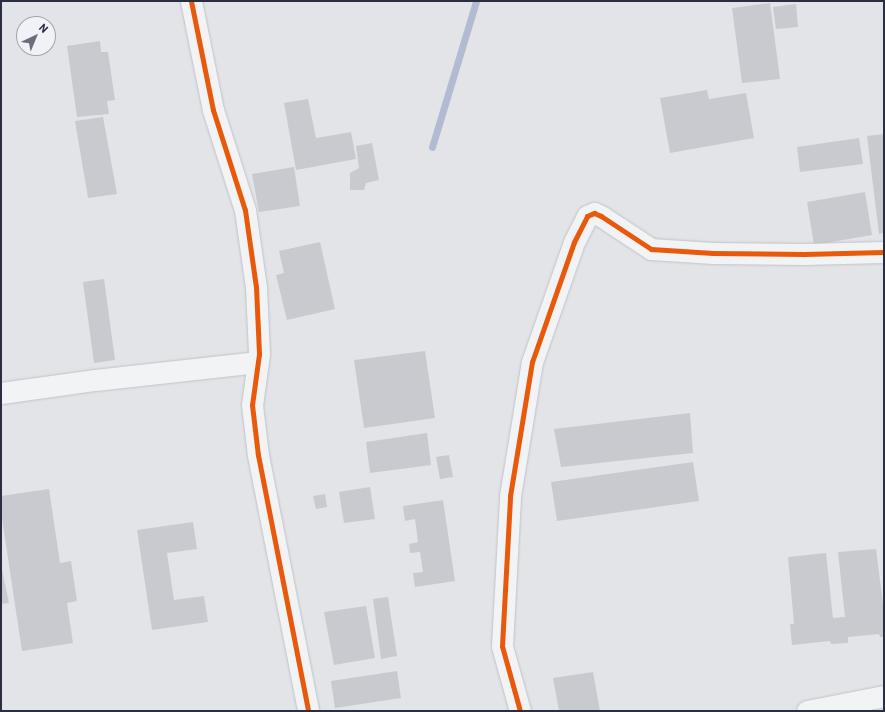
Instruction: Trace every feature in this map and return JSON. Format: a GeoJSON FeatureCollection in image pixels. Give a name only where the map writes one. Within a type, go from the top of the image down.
{"type":"FeatureCollection","features":[{"type":"Feature","properties":{"kind":"street"},"geometry":{"type":"LineString","coordinates":[[191,1],[213,110],[245,210],[256,287],[259,354],[252,404],[258,455],[308,711]]}},
{"type":"Feature","properties":{"kind":"street"},"geometry":{"type":"LineString","coordinates":[[520,711],[502,646],[510,496],[532,362],[574,242],[587,216],[594,213],[601,216],[651,249],[713,253],[781,254],[884,252]]}},
{"type":"Feature","properties":{"kind":"street"},"geometry":{"type":"LineString","coordinates":[[1,392],[258,362]]}},
{"type":"Feature","properties":{"kind":"street"},"geometry":{"type":"LineString","coordinates":[[807,711],[884,696]]}},
{"type":"Feature","properties":{"kind":"building"},"geometry":{"type":"Polygon","coordinates":[[[770,3],[780,79],[742,83],[732,8],[770,3]]]}},
{"type":"Feature","properties":{"kind":"building"},"geometry":{"type":"Polygon","coordinates":[[[796,4],[798,27],[776,29],[773,7],[796,4]]]}},
{"type":"Feature","properties":{"kind":"building"},"geometry":{"type":"Polygon","coordinates":[[[100,41],[101,52],[108,52],[115,100],[107,101],[109,114],[77,117],[67,46],[100,41]]]}},
{"type":"Feature","properties":{"kind":"building"},"geometry":{"type":"Polygon","coordinates":[[[707,90],[709,99],[746,93],[754,138],[670,153],[660,98],[707,90]]]}},
{"type":"Feature","properties":{"kind":"building"},"geometry":{"type":"Polygon","coordinates":[[[308,99],[316,138],[351,132],[356,159],[296,170],[284,103],[308,99]]]}},
{"type":"Feature","properties":{"kind":"building"},"geometry":{"type":"Polygon","coordinates":[[[103,117],[117,194],[88,198],[75,121],[103,117]]]}},
{"type":"Feature","properties":{"kind":"building"},"geometry":{"type":"Polygon","coordinates":[[[884,134],[884,233],[879,234],[867,136],[884,134]]]}},
{"type":"Feature","properties":{"kind":"building"},"geometry":{"type":"Polygon","coordinates":[[[859,138],[863,164],[800,172],[797,147],[859,138]]]}},
{"type":"Feature","properties":{"kind":"building"},"geometry":{"type":"Polygon","coordinates":[[[372,143],[379,180],[366,183],[364,190],[350,190],[350,173],[359,168],[356,146],[372,143]]]}},
{"type":"Feature","properties":{"kind":"building"},"geometry":{"type":"Polygon","coordinates":[[[294,167],[300,206],[259,212],[252,174],[294,167]]]}},
{"type":"Feature","properties":{"kind":"building"},"geometry":{"type":"Polygon","coordinates":[[[865,192],[872,235],[814,245],[807,202],[865,192]]]}},
{"type":"Feature","properties":{"kind":"building"},"geometry":{"type":"Polygon","coordinates":[[[320,242],[335,309],[287,320],[276,275],[284,273],[279,251],[320,242]]]}},
{"type":"Feature","properties":{"kind":"building"},"geometry":{"type":"Polygon","coordinates":[[[104,279],[115,360],[94,363],[83,282],[104,279]]]}},
{"type":"Feature","properties":{"kind":"building"},"geometry":{"type":"Polygon","coordinates":[[[425,351],[435,418],[364,428],[354,360],[425,351]]]}},
{"type":"Feature","properties":{"kind":"building"},"geometry":{"type":"Polygon","coordinates":[[[690,413],[693,453],[561,467],[554,429],[690,413]]]}},
{"type":"Feature","properties":{"kind":"building"},"geometry":{"type":"Polygon","coordinates":[[[427,433],[431,465],[370,473],[366,442],[427,433]]]}},
{"type":"Feature","properties":{"kind":"building"},"geometry":{"type":"Polygon","coordinates":[[[449,455],[453,477],[440,479],[436,457],[449,455]]]}},
{"type":"Feature","properties":{"kind":"building"},"geometry":{"type":"Polygon","coordinates":[[[693,462],[699,501],[557,521],[551,482],[693,462]]]}},
{"type":"Feature","properties":{"kind":"building"},"geometry":{"type":"Polygon","coordinates":[[[370,487],[375,519],[344,523],[339,492],[370,487]]]}},
{"type":"Feature","properties":{"kind":"building"},"geometry":{"type":"Polygon","coordinates":[[[49,489],[60,563],[71,561],[77,601],[67,603],[73,643],[22,651],[1,512],[1,496],[49,489]]]}},
{"type":"Feature","properties":{"kind":"building"},"geometry":{"type":"Polygon","coordinates":[[[325,494],[327,507],[316,509],[313,496],[325,494]]]}},
{"type":"Feature","properties":{"kind":"building"},"geometry":{"type":"Polygon","coordinates":[[[443,500],[455,581],[415,587],[413,573],[423,572],[420,552],[410,553],[409,544],[418,542],[415,519],[405,521],[403,506],[443,500]]]}},
{"type":"Feature","properties":{"kind":"building"},"geometry":{"type":"Polygon","coordinates":[[[193,522],[197,549],[167,553],[174,600],[204,596],[208,622],[152,630],[137,530],[193,522]]]}},
{"type":"Feature","properties":{"kind":"building"},"geometry":{"type":"Polygon","coordinates":[[[876,549],[884,612],[884,637],[880,637],[879,634],[848,637],[848,643],[831,644],[830,641],[792,645],[790,624],[794,624],[788,557],[826,553],[833,618],[845,617],[838,552],[876,549]]]}},
{"type":"Feature","properties":{"kind":"building"},"geometry":{"type":"Polygon","coordinates":[[[1,565],[9,603],[1,604],[1,565]]]}},
{"type":"Feature","properties":{"kind":"building"},"geometry":{"type":"Polygon","coordinates":[[[388,597],[397,656],[381,659],[373,599],[388,597]]]}},
{"type":"Feature","properties":{"kind":"building"},"geometry":{"type":"Polygon","coordinates":[[[366,606],[375,658],[334,665],[324,612],[366,606]]]}},
{"type":"Feature","properties":{"kind":"building"},"geometry":{"type":"Polygon","coordinates":[[[397,671],[401,698],[335,708],[331,681],[397,671]]]}},
{"type":"Feature","properties":{"kind":"building"},"geometry":{"type":"Polygon","coordinates":[[[593,672],[600,711],[559,711],[553,678],[593,672]]]}},
{"type":"Feature","properties":{"kind":"waterway"},"geometry":{"type":"LineString","coordinates":[[432,147],[476,1]]}},
{"type":"Feature","properties":{"kind":"cycle path"},"geometry":{"type":"LineString","coordinates":[[191,1],[213,110],[245,210],[256,287],[259,354],[252,405],[258,455],[308,711]]}},
{"type":"Feature","properties":{"kind":"cycle path"},"geometry":{"type":"LineString","coordinates":[[520,711],[502,646],[510,496],[532,362],[574,242],[587,216],[594,213],[601,216],[651,249],[713,253],[804,254],[884,252]]}}]}
